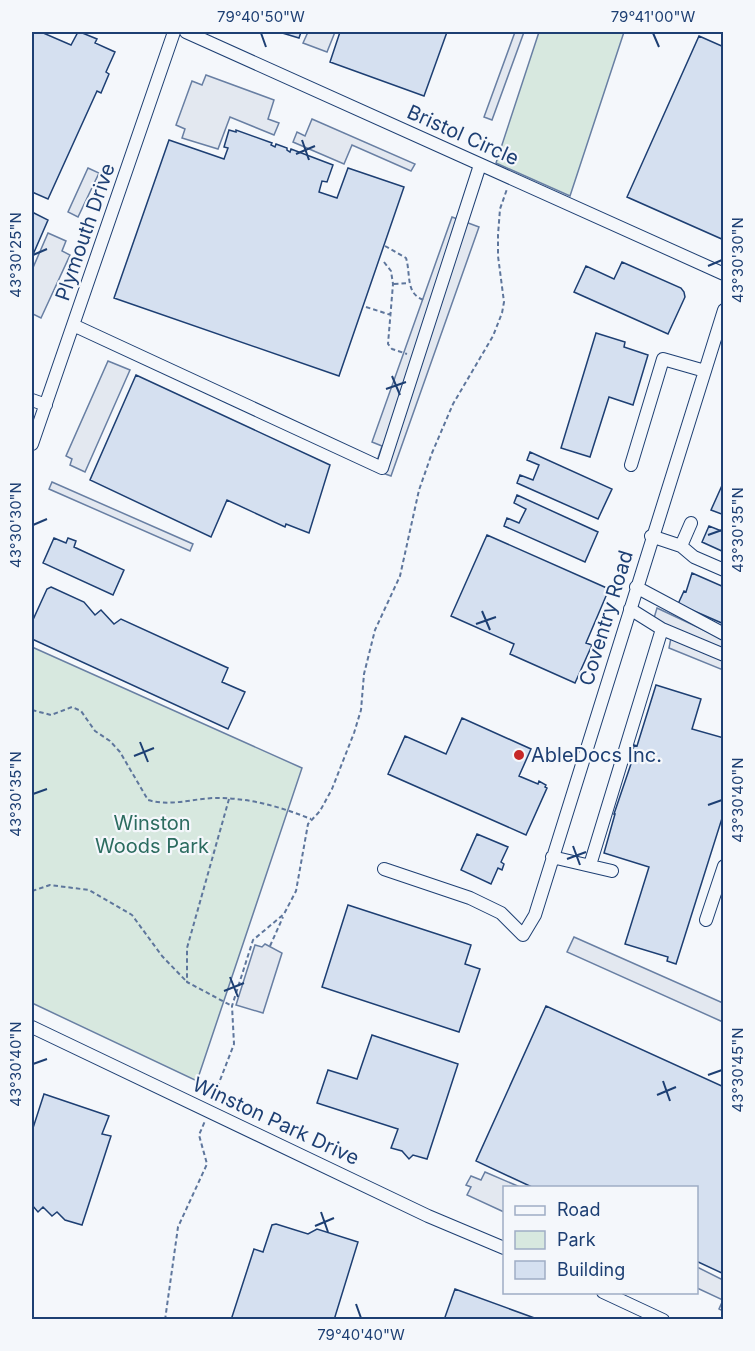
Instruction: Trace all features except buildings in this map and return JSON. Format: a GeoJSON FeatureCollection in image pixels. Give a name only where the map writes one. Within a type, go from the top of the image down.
{"type":"FeatureCollection","features":[{"type":"Feature","properties":{"kind":"street","name":"Plymouth Drive"},"geometry":{"type":"LineString","coordinates":[[32,444],[174,32]]}},
{"type":"Feature","properties":{"kind":"street","name":"Bristol Circle"},"geometry":{"type":"LineString","coordinates":[[186,32],[723,274]]}},
{"type":"Feature","properties":{"kind":"street"},"geometry":{"type":"LineString","coordinates":[[73,325],[382,468],[480,165]]}},
{"type":"Feature","properties":{"kind":"street","name":"Coventry Road"},"geometry":{"type":"LineString","coordinates":[[384,869],[470,898],[501,913],[523,935],[535,915],[723,310]]}},
{"type":"Feature","properties":{"kind":"street"},"geometry":{"type":"LineString","coordinates":[[631,465],[663,359],[705,370]]}},
{"type":"Feature","properties":{"kind":"street"},"geometry":{"type":"LineString","coordinates":[[32,400],[46,405]]}},
{"type":"Feature","properties":{"kind":"street"},"geometry":{"type":"LineString","coordinates":[[681,546],[691,523]]}},
{"type":"Feature","properties":{"kind":"street"},"geometry":{"type":"LineString","coordinates":[[651,536],[681,546],[694,557],[723,570]]}},
{"type":"Feature","properties":{"kind":"street"},"geometry":{"type":"LineString","coordinates":[[636,587],[723,634]]}},
{"type":"Feature","properties":{"kind":"street"},"geometry":{"type":"LineString","coordinates":[[630,609],[662,628],[723,655]]}},
{"type":"Feature","properties":{"kind":"street"},"geometry":{"type":"LineString","coordinates":[[590,865],[662,628]]}},
{"type":"Feature","properties":{"kind":"street"},"geometry":{"type":"LineString","coordinates":[[552,857],[612,871]]}},
{"type":"Feature","properties":{"kind":"street"},"geometry":{"type":"LineString","coordinates":[[706,920],[723,866]]}},
{"type":"Feature","properties":{"kind":"street","name":"Winston Park Drive"},"geometry":{"type":"LineString","coordinates":[[32,1027],[428,1216],[503,1248]]}},
{"type":"Feature","properties":{"kind":"street"},"geometry":{"type":"LineString","coordinates":[[605,1294],[663,1320]]}},
{"type":"Feature","properties":{"kind":"path"},"geometry":{"type":"LineString","coordinates":[[270,946],[296,891],[304,838],[311,819],[320,811],[332,789],[361,710],[364,674],[375,630],[400,576],[419,490],[432,453],[453,404],[493,336],[502,313],[504,302],[498,256],[498,235],[501,209],[511,178]]}},
{"type":"Feature","properties":{"kind":"path"},"geometry":{"type":"LineString","coordinates":[[385,246],[406,258],[410,270],[409,283],[412,292],[416,298],[426,301]]}},
{"type":"Feature","properties":{"kind":"path"},"geometry":{"type":"LineString","coordinates":[[384,262],[392,271],[393,284],[388,344],[392,350],[418,357]]}},
{"type":"Feature","properties":{"kind":"path"},"geometry":{"type":"LineString","coordinates":[[393,284],[409,283]]}},
{"type":"Feature","properties":{"kind":"path"},"geometry":{"type":"LineString","coordinates":[[366,306],[391,315]]}},
{"type":"Feature","properties":{"kind":"path"},"geometry":{"type":"LineString","coordinates":[[32,710],[51,715],[72,707],[81,711],[95,731],[110,741],[120,752],[148,800],[161,804],[215,798],[267,803],[311,819]]}},
{"type":"Feature","properties":{"kind":"path"},"geometry":{"type":"LineString","coordinates":[[187,982],[188,948],[229,799]]}},
{"type":"Feature","properties":{"kind":"path"},"geometry":{"type":"LineString","coordinates":[[32,891],[50,885],[89,890],[132,915],[162,956],[187,982],[232,1006]]}},
{"type":"Feature","properties":{"kind":"path"},"geometry":{"type":"LineString","coordinates":[[215,1095],[234,1044],[232,1006],[253,940],[284,914]]}},
{"type":"Feature","properties":{"kind":"path"},"geometry":{"type":"LineString","coordinates":[[165,1320],[178,1227],[207,1164],[200,1135],[204,1123]]}},
{"type":"Feature","properties":{"kind":"green space"},"geometry":{"type":"Polygon","coordinates":[[[539,32],[624,32],[570,196],[496,163],[539,32]]]}},
{"type":"Feature","properties":{"kind":"green space","name":"Winston Woods Park"},"geometry":{"type":"Polygon","coordinates":[[[32,647],[302,768],[197,1081],[32,1003],[32,647]]]}},
{"type":"Feature","properties":{"kind":"shaded area"},"geometry":{"type":"Polygon","coordinates":[[[308,32],[335,32],[327,52],[303,43],[308,32]]]}},
{"type":"Feature","properties":{"kind":"shaded area"},"geometry":{"type":"Polygon","coordinates":[[[515,32],[524,32],[492,120],[484,117],[515,32]]]}},
{"type":"Feature","properties":{"kind":"shaded area"},"geometry":{"type":"Polygon","coordinates":[[[206,75],[274,100],[268,119],[279,123],[274,135],[230,117],[218,149],[182,138],[185,129],[176,125],[192,81],[202,85],[206,75]]]}},
{"type":"Feature","properties":{"kind":"shaded area"},"geometry":{"type":"Polygon","coordinates":[[[312,119],[415,164],[411,171],[352,145],[344,164],[293,142],[297,132],[305,136],[312,119]]]}},
{"type":"Feature","properties":{"kind":"shaded area"},"geometry":{"type":"Polygon","coordinates":[[[88,168],[99,173],[78,217],[68,212],[88,168]]]}},
{"type":"Feature","properties":{"kind":"shaded area"},"geometry":{"type":"Polygon","coordinates":[[[452,217],[479,227],[391,476],[374,470],[382,446],[372,442],[452,217]]]}},
{"type":"Feature","properties":{"kind":"shaded area"},"geometry":{"type":"Polygon","coordinates":[[[48,233],[66,241],[62,251],[70,255],[41,318],[33,314],[32,316],[32,270],[48,233]]]}},
{"type":"Feature","properties":{"kind":"shaded area"},"geometry":{"type":"Polygon","coordinates":[[[108,361],[130,370],[85,472],[70,465],[72,459],[66,456],[108,361]]]}},
{"type":"Feature","properties":{"kind":"shaded area"},"geometry":{"type":"Polygon","coordinates":[[[52,482],[193,544],[190,551],[49,489],[52,482]]]}},
{"type":"Feature","properties":{"kind":"shaded area"},"geometry":{"type":"Polygon","coordinates":[[[657,608],[723,639],[723,670],[669,648],[671,638],[651,628],[657,608]]]}},
{"type":"Feature","properties":{"kind":"shaded area"},"geometry":{"type":"Polygon","coordinates":[[[574,937],[723,1003],[723,1022],[567,952],[574,937]]]}},
{"type":"Feature","properties":{"kind":"shaded area"},"geometry":{"type":"Polygon","coordinates":[[[265,944],[282,953],[263,1013],[236,1005],[255,945],[262,947],[265,944]]]}},
{"type":"Feature","properties":{"kind":"shaded area"},"geometry":{"type":"Polygon","coordinates":[[[485,1172],[518,1186],[503,1186],[503,1212],[467,1195],[471,1187],[466,1185],[471,1176],[481,1180],[485,1172]]]}},
{"type":"Feature","properties":{"kind":"shaded area"},"geometry":{"type":"Polygon","coordinates":[[[698,1268],[723,1280],[723,1300],[698,1288],[698,1268]]]}},
{"type":"Feature","properties":{"kind":"place","name":"AbleDocs Inc."},"geometry":{"type":"Point","coordinates":[519,755]}}]}
